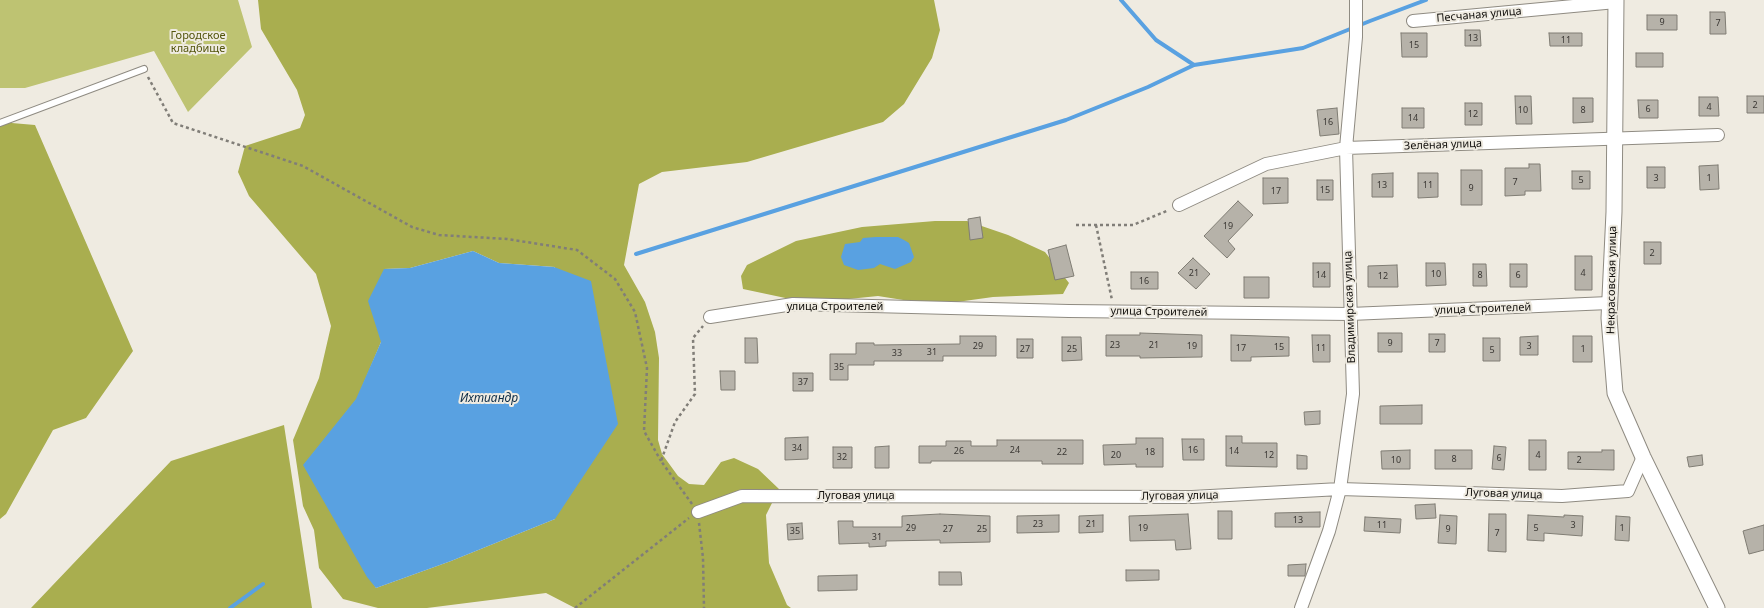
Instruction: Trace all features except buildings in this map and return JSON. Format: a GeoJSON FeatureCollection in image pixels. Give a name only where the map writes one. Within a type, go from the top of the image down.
{"type":"FeatureCollection","features":[{"type":"Feature","properties":{"kind":"street","name":"Владимирская улица"},"geometry":{"type":"LineString","coordinates":[[1301,608],[1329,532],[1340,489],[1353,394],[1346,148],[1356,37],[1356,0]]}},
{"type":"Feature","properties":{"kind":"street","name":"Песчаная улица"},"geometry":{"type":"LineString","coordinates":[[1413,21],[1616,1]]}},
{"type":"Feature","properties":{"kind":"street","name":"Некрасовская улица"},"geometry":{"type":"LineString","coordinates":[[1616,1],[1614,212],[1609,304],[1615,393],[1643,457],[1717,608]]}},
{"type":"Feature","properties":{"kind":"street","name":"Зелёная улица"},"geometry":{"type":"LineString","coordinates":[[1179,205],[1266,164],[1346,148],[1718,136]]}},
{"type":"Feature","properties":{"kind":"street","name":"улица Строителей"},"geometry":{"type":"LineString","coordinates":[[710,317],[793,304],[1114,312],[1350,314],[1609,304]]}},
{"type":"Feature","properties":{"kind":"street","name":"Луговая улица"},"geometry":{"type":"LineString","coordinates":[[698,512],[742,496],[1192,497],[1340,489],[1562,496],[1628,491],[1643,457]]}},
{"type":"Feature","properties":{"kind":"lane"},"geometry":{"type":"LineString","coordinates":[[0,123],[144,69]]}},
{"type":"Feature","properties":{"kind":"path"},"geometry":{"type":"LineString","coordinates":[[144,69],[173,123],[303,166],[412,227],[440,235],[507,240],[577,250],[615,279],[635,312],[647,368],[644,431],[661,461],[698,512],[703,558],[704,608]]}},
{"type":"Feature","properties":{"kind":"path"},"geometry":{"type":"LineString","coordinates":[[1076,225],[1133,225],[1179,205]]}},
{"type":"Feature","properties":{"kind":"path"},"geometry":{"type":"LineString","coordinates":[[1096,225],[1114,312]]}},
{"type":"Feature","properties":{"kind":"path"},"geometry":{"type":"LineString","coordinates":[[661,461],[675,422],[695,394],[693,338],[710,317]]}},
{"type":"Feature","properties":{"kind":"path"},"geometry":{"type":"LineString","coordinates":[[575,608],[698,512]]}},
{"type":"Feature","properties":{"kind":"green space","name":"Городское кладбище"},"geometry":{"type":"Polygon","coordinates":[[[0,0],[238,0],[252,47],[188,112],[154,51],[25,88],[0,88],[0,0]]]}},
{"type":"Feature","properties":{"kind":"green space"},"geometry":{"type":"Polygon","coordinates":[[[258,0],[934,0],[940,30],[932,58],[904,104],[883,122],[747,162],[662,172],[639,184],[624,265],[645,302],[655,332],[659,358],[658,440],[662,454],[678,476],[689,484],[704,485],[721,462],[734,458],[758,469],[779,489],[766,515],[769,563],[787,605],[791,608],[575,608],[546,593],[427,608],[378,608],[343,599],[319,568],[314,530],[303,506],[293,440],[319,378],[331,326],[316,274],[249,196],[238,172],[245,146],[300,128],[305,115],[297,90],[261,29],[258,0]],[[473,251],[410,268],[384,269],[381,342],[357,399],[304,465],[376,588],[451,561],[555,519],[555,267],[499,263],[473,251]]]}},
{"type":"Feature","properties":{"kind":"green space"},"geometry":{"type":"Polygon","coordinates":[[[0,122],[35,125],[133,351],[86,418],[53,430],[6,514],[0,519],[0,122]]]}},
{"type":"Feature","properties":{"kind":"green space"},"geometry":{"type":"Polygon","coordinates":[[[935,221],[967,221],[1008,235],[1045,252],[1069,283],[1063,294],[993,297],[935,305],[878,296],[809,303],[743,289],[741,276],[747,265],[796,241],[862,227],[935,221]]]}},
{"type":"Feature","properties":{"kind":"green space"},"geometry":{"type":"Polygon","coordinates":[[[284,425],[312,608],[31,608],[171,461],[284,425]]]}},
{"type":"Feature","properties":{"kind":"water"},"geometry":{"type":"Polygon","coordinates":[[[898,237],[909,243],[914,257],[911,262],[895,269],[880,264],[874,268],[858,270],[844,265],[841,257],[845,244],[860,242],[863,238],[898,237]]]}},
{"type":"Feature","properties":{"kind":"water","name":"Ихтиандр"},"geometry":{"type":"Polygon","coordinates":[[[473,251],[499,263],[554,267],[591,281],[618,424],[555,519],[451,561],[376,588],[367,577],[303,465],[356,399],[381,342],[368,301],[384,269],[410,268],[473,251]]]}},
{"type":"Feature","properties":{"kind":"waterway"},"geometry":{"type":"LineString","coordinates":[[1121,0],[1156,40],[1194,65]]}},
{"type":"Feature","properties":{"kind":"waterway"},"geometry":{"type":"LineString","coordinates":[[636,254],[1066,120],[1148,87],[1194,65],[1303,48],[1426,0]]}},
{"type":"Feature","properties":{"kind":"waterway"},"geometry":{"type":"LineString","coordinates":[[230,608],[263,584]]}}]}
